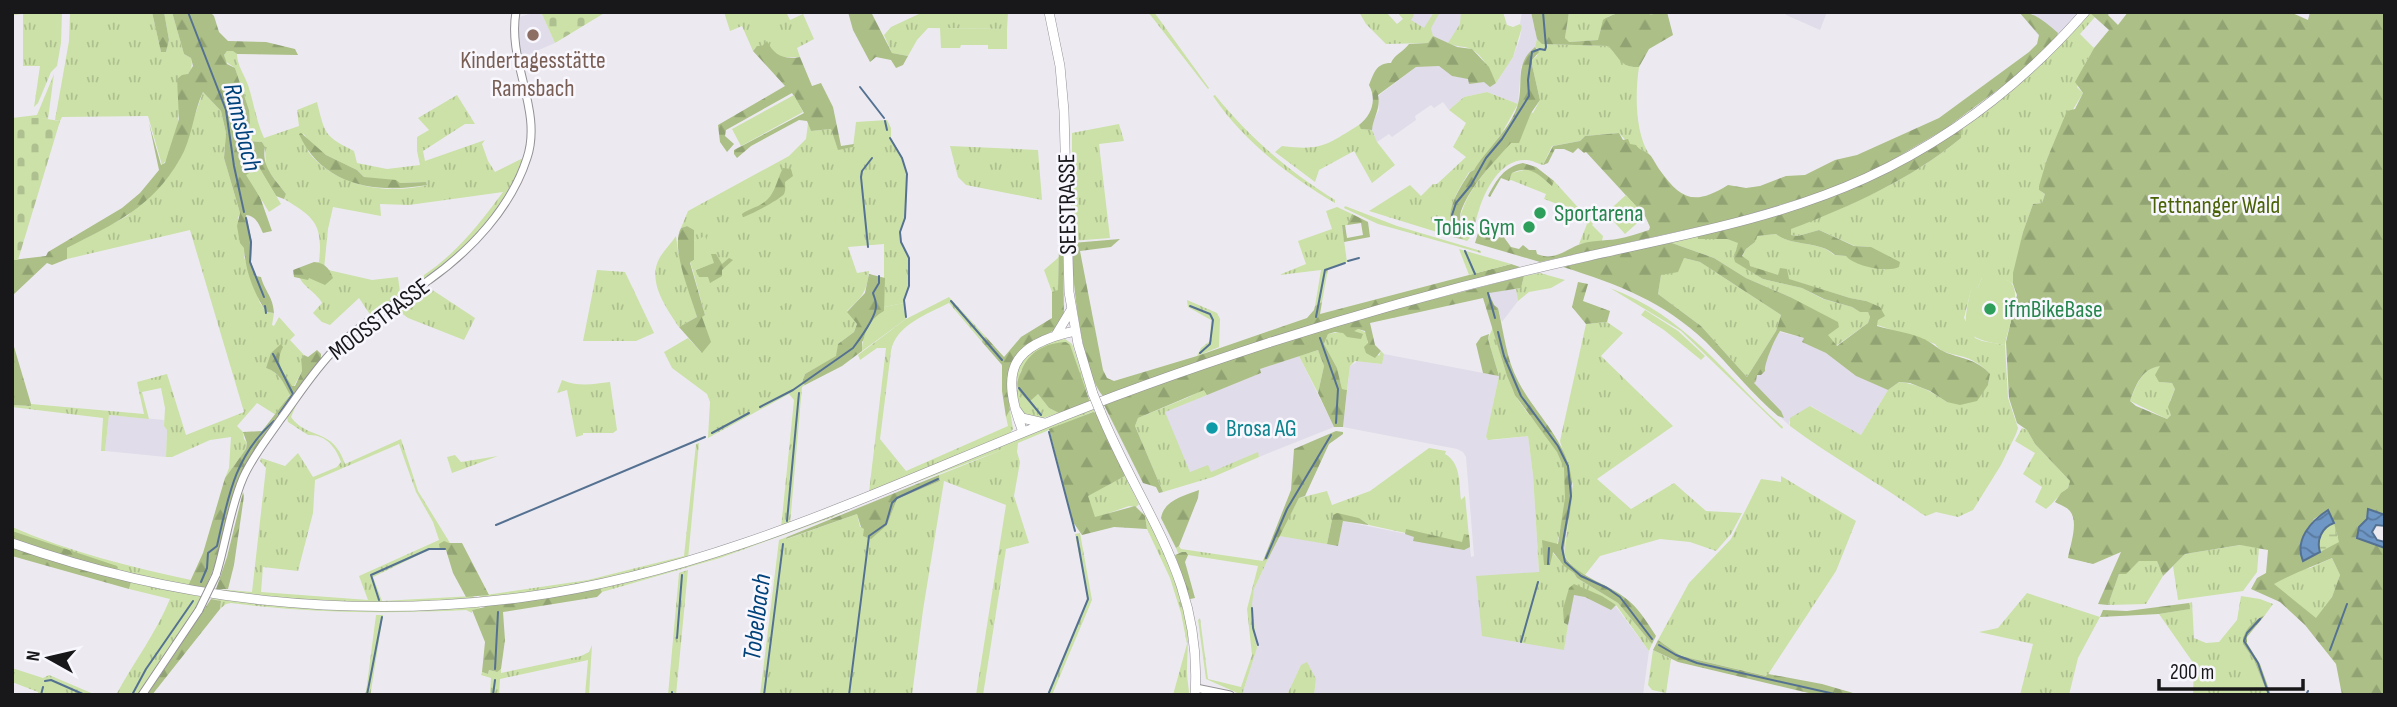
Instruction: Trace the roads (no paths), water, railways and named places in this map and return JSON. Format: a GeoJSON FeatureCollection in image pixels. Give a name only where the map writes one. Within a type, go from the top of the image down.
{"type":"FeatureCollection","features":[{"type":"Feature","properties":{"kind":"main road","name":"SEESTRASSE"},"geometry":{"type":"LineString","coordinates":[[1049,12],[1057,46],[1064,103],[1067,263],[1075,331],[1100,411],[1161,534],[1181,582],[1192,626],[1196,691]]}},
{"type":"Feature","properties":{"kind":"main road"},"geometry":{"type":"LineString","coordinates":[[12,542],[71,562],[202,593],[341,607],[494,601],[566,591],[629,578],[727,550],[833,511],[1045,423],[1272,342],[1359,315],[1511,274],[1706,230],[1819,197],[1882,170],[1941,138],[1989,104],[2048,53],[2085,12]]}},
{"type":"Feature","properties":{"kind":"main road"},"geometry":{"type":"LineString","coordinates":[[1056,336],[1071,310]]}},
{"type":"Feature","properties":{"kind":"main road"},"geometry":{"type":"LineString","coordinates":[[1023,432],[1010,386],[1016,364],[1037,342],[1075,331]]}},
{"type":"Feature","properties":{"kind":"main road"},"geometry":{"type":"LineString","coordinates":[[1015,410],[1023,418],[1045,423]]}},
{"type":"Feature","properties":{"kind":"street","name":"MOOSSTRASSE"},"geometry":{"type":"LineString","coordinates":[[142,695],[199,610],[216,575],[236,496],[246,471],[318,368],[359,328],[465,251],[493,219],[517,180],[528,157],[531,131],[514,41],[516,12]]}},
{"type":"Feature","properties":{"kind":"street"},"geometry":{"type":"LineString","coordinates":[[1196,691],[1222,694]]}},
{"type":"Feature","properties":{"kind":"water"},"geometry":{"type":"Polygon","coordinates":[[[2368,509],[2385,515],[2385,526],[2376,525],[2372,532],[2377,540],[2385,542],[2385,548],[2357,538],[2359,527],[2367,519],[2368,509]]]}},
{"type":"Feature","properties":{"kind":"water"},"geometry":{"type":"Polygon","coordinates":[[[2328,510],[2334,523],[2321,534],[2320,552],[2303,561],[2302,539],[2316,520],[2328,510]]]}},
{"type":"Feature","properties":{"kind":"waterway","name":"Ramsbach"},"geometry":{"type":"LineString","coordinates":[[188,12],[226,110],[244,212]]}},
{"type":"Feature","properties":{"kind":"waterway"},"geometry":{"type":"LineString","coordinates":[[1457,233],[1452,215],[1456,203],[1471,185],[1486,158],[1502,139],[1529,96],[1532,52],[1545,50],[1546,47],[1543,12]]}},
{"type":"Feature","properties":{"kind":"waterway","name":"Tobelbach"},"geometry":{"type":"LineString","coordinates":[[860,87],[884,118]]}},
{"type":"Feature","properties":{"kind":"waterway","name":"Tobelbach"},"geometry":{"type":"LineString","coordinates":[[885,121],[887,130]]}},
{"type":"Feature","properties":{"kind":"waterway"},"geometry":{"type":"LineString","coordinates":[[890,138],[902,158],[907,174],[905,218],[900,232],[901,242],[909,258],[909,286],[904,300],[906,317]]}},
{"type":"Feature","properties":{"kind":"waterway","name":"Tobelbach"},"geometry":{"type":"LineString","coordinates":[[868,247],[861,177],[862,171],[872,158]]}},
{"type":"Feature","properties":{"kind":"waterway","name":"Ramsbach"},"geometry":{"type":"LineString","coordinates":[[246,218],[251,242],[250,262],[264,297]]}},
{"type":"Feature","properties":{"kind":"waterway"},"geometry":{"type":"LineString","coordinates":[[1465,251],[1475,274]]}},
{"type":"Feature","properties":{"kind":"waterway"},"geometry":{"type":"LineString","coordinates":[[1348,261],[1359,258]]}},
{"type":"Feature","properties":{"kind":"waterway"},"geometry":{"type":"LineString","coordinates":[[1316,317],[1325,270],[1345,263]]}},
{"type":"Feature","properties":{"kind":"waterway","name":"Tobelbach"},"geometry":{"type":"LineString","coordinates":[[760,407],[793,390],[853,348],[874,315],[876,305],[873,293],[879,283],[879,276]]}},
{"type":"Feature","properties":{"kind":"waterway"},"geometry":{"type":"LineString","coordinates":[[1488,293],[1495,318]]}},
{"type":"Feature","properties":{"kind":"waterway"},"geometry":{"type":"LineString","coordinates":[[951,301],[1002,360]]}},
{"type":"Feature","properties":{"kind":"waterway","name":"Ramsbach"},"geometry":{"type":"LineString","coordinates":[[265,306],[266,313]]}},
{"type":"Feature","properties":{"kind":"waterway"},"geometry":{"type":"LineString","coordinates":[[1190,306],[1210,314],[1213,320],[1210,344],[1200,353]]}},
{"type":"Feature","properties":{"kind":"waterway"},"geometry":{"type":"LineString","coordinates":[[1498,332],[1504,356],[1521,396],[1558,446],[1568,466],[1571,496],[1562,548],[1565,562],[1581,576],[1620,597],[1652,639]]}},
{"type":"Feature","properties":{"kind":"waterway"},"geometry":{"type":"LineString","coordinates":[[1320,338],[1338,389],[1336,423]]}},
{"type":"Feature","properties":{"kind":"waterway","name":"Ramsbach"},"geometry":{"type":"LineString","coordinates":[[273,354],[293,394],[279,414]]}},
{"type":"Feature","properties":{"kind":"waterway"},"geometry":{"type":"LineString","coordinates":[[1019,388],[1041,415]]}},
{"type":"Feature","properties":{"kind":"waterway","name":"Tobelbach"},"geometry":{"type":"LineString","coordinates":[[787,521],[799,393]]}},
{"type":"Feature","properties":{"kind":"waterway"},"geometry":{"type":"LineString","coordinates":[[712,433],[749,413]]}},
{"type":"Feature","properties":{"kind":"waterway","name":"Ramsbach"},"geometry":{"type":"LineString","coordinates":[[201,582],[207,568],[208,553],[217,546],[235,478],[250,448],[274,421]]}},
{"type":"Feature","properties":{"kind":"waterway"},"geometry":{"type":"LineString","coordinates":[[1049,432],[1075,531]]}},
{"type":"Feature","properties":{"kind":"waterway"},"geometry":{"type":"LineString","coordinates":[[1266,558],[1287,509],[1331,435]]}},
{"type":"Feature","properties":{"kind":"waterway"},"geometry":{"type":"LineString","coordinates":[[496,525],[705,437]]}},
{"type":"Feature","properties":{"kind":"waterway"},"geometry":{"type":"LineString","coordinates":[[849,695],[869,536],[886,524],[892,503],[897,498],[938,479]]}},
{"type":"Feature","properties":{"kind":"waterway"},"geometry":{"type":"LineString","coordinates":[[1048,695],[1088,599],[1077,537]]}},
{"type":"Feature","properties":{"kind":"waterway","name":"Tobelbach"},"geometry":{"type":"LineString","coordinates":[[764,695],[783,544]]}},
{"type":"Feature","properties":{"kind":"waterway"},"geometry":{"type":"LineString","coordinates":[[1548,564],[1549,548]]}},
{"type":"Feature","properties":{"kind":"waterway"},"geometry":{"type":"LineString","coordinates":[[379,600],[371,575],[429,549],[445,549]]}},
{"type":"Feature","properties":{"kind":"waterway"},"geometry":{"type":"LineString","coordinates":[[677,638],[682,575]]}},
{"type":"Feature","properties":{"kind":"waterway"},"geometry":{"type":"LineString","coordinates":[[1521,642],[1538,582]]}},
{"type":"Feature","properties":{"kind":"waterway","name":"Ramsbach"},"geometry":{"type":"LineString","coordinates":[[132,695],[146,669],[193,601]]}},
{"type":"Feature","properties":{"kind":"waterway"},"geometry":{"type":"LineString","coordinates":[[2330,650],[2347,604]]}},
{"type":"Feature","properties":{"kind":"waterway"},"geometry":{"type":"LineString","coordinates":[[1252,608],[1253,628],[1258,645]]}},
{"type":"Feature","properties":{"kind":"waterway"},"geometry":{"type":"LineString","coordinates":[[495,669],[498,612]]}},
{"type":"Feature","properties":{"kind":"waterway"},"geometry":{"type":"LineString","coordinates":[[367,695],[382,617]]}},
{"type":"Feature","properties":{"kind":"waterway"},"geometry":{"type":"LineString","coordinates":[[2260,619],[2247,633],[2244,641],[2258,663],[2269,695]]}},
{"type":"Feature","properties":{"kind":"waterway"},"geometry":{"type":"LineString","coordinates":[[1659,645],[1697,663],[1839,695]]}},
{"type":"Feature","properties":{"kind":"waterway","name":"Ramsbach"},"geometry":{"type":"LineString","coordinates":[[45,681],[51,680],[85,695]]}},
{"type":"Feature","properties":{"kind":"waterway"},"geometry":{"type":"LineString","coordinates":[[493,695],[495,680]]}},
{"type":"Feature","properties":{"kind":"waterway","name":"Ramsbach"},"geometry":{"type":"LineString","coordinates":[[41,695],[43,687]]}},
{"type":"Feature","properties":{"kind":"waterway"},"geometry":{"type":"LineString","coordinates":[[2306,695],[2308,691]]}},
{"type":"Feature","properties":{"kind":"place","name":"Kindertagesstätte Ramsbach"},"geometry":{"type":"Point","coordinates":[533,35]}},
{"type":"Feature","properties":{"kind":"place","name":"Sportarena"},"geometry":{"type":"Point","coordinates":[1540,213]}},
{"type":"Feature","properties":{"kind":"place","name":"Tobis Gym"},"geometry":{"type":"Point","coordinates":[1529,227]}},
{"type":"Feature","properties":{"kind":"place","name":"ifmBikeBase"},"geometry":{"type":"Point","coordinates":[1990,309]}},
{"type":"Feature","properties":{"kind":"place","name":"Brosa AG"},"geometry":{"type":"Point","coordinates":[1212,428]}},
{"type":"Feature","properties":{"kind":"park label","name":"Tettnanger Wald"},"geometry":{"type":"Point","coordinates":[2215,205]}}]}
